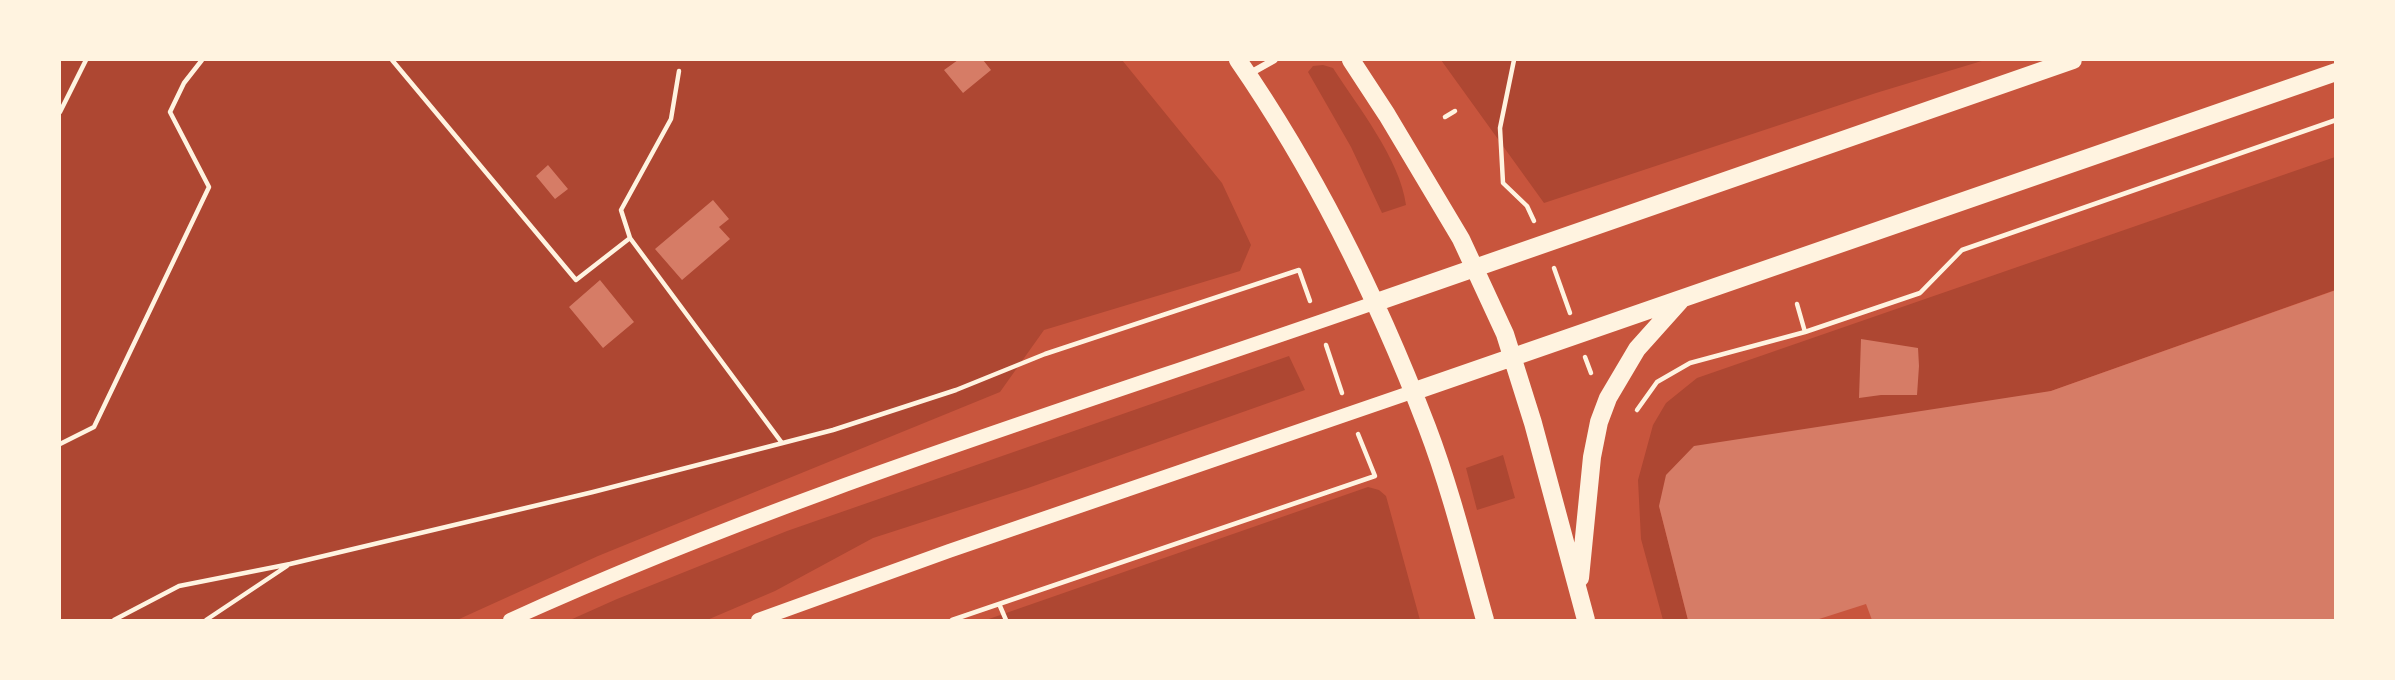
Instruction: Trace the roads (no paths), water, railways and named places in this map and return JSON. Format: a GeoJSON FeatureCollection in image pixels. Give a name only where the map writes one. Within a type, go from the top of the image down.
{"type":"FeatureCollection","features":[{"type":"Feature","properties":{"kind":"main road"},"geometry":{"type":"LineString","coordinates":[[1352,60],[1444,209],[1475,267],[1513,356],[1586,621]]}},
{"type":"Feature","properties":{"kind":"main road"},"geometry":{"type":"LineString","coordinates":[[510,621],[659,557],[779,510],[2073,60]]}},
{"type":"Feature","properties":{"kind":"main road"},"geometry":{"type":"LineString","coordinates":[[1243,67],[1309,174],[1374,303],[1412,392],[1443,475],[1485,621]]}},
{"type":"Feature","properties":{"kind":"main road"},"geometry":{"type":"LineString","coordinates":[[758,621],[949,551],[2336,72]]}},
{"type":"Feature","properties":{"kind":"main road"},"geometry":{"type":"LineString","coordinates":[[1578,592],[1592,457],[1599,422],[1608,398],[1637,349],[1682,299]]}},
{"type":"Feature","properties":{"kind":"street"},"geometry":{"type":"LineString","coordinates":[[1243,67],[1274,60]]}}]}
